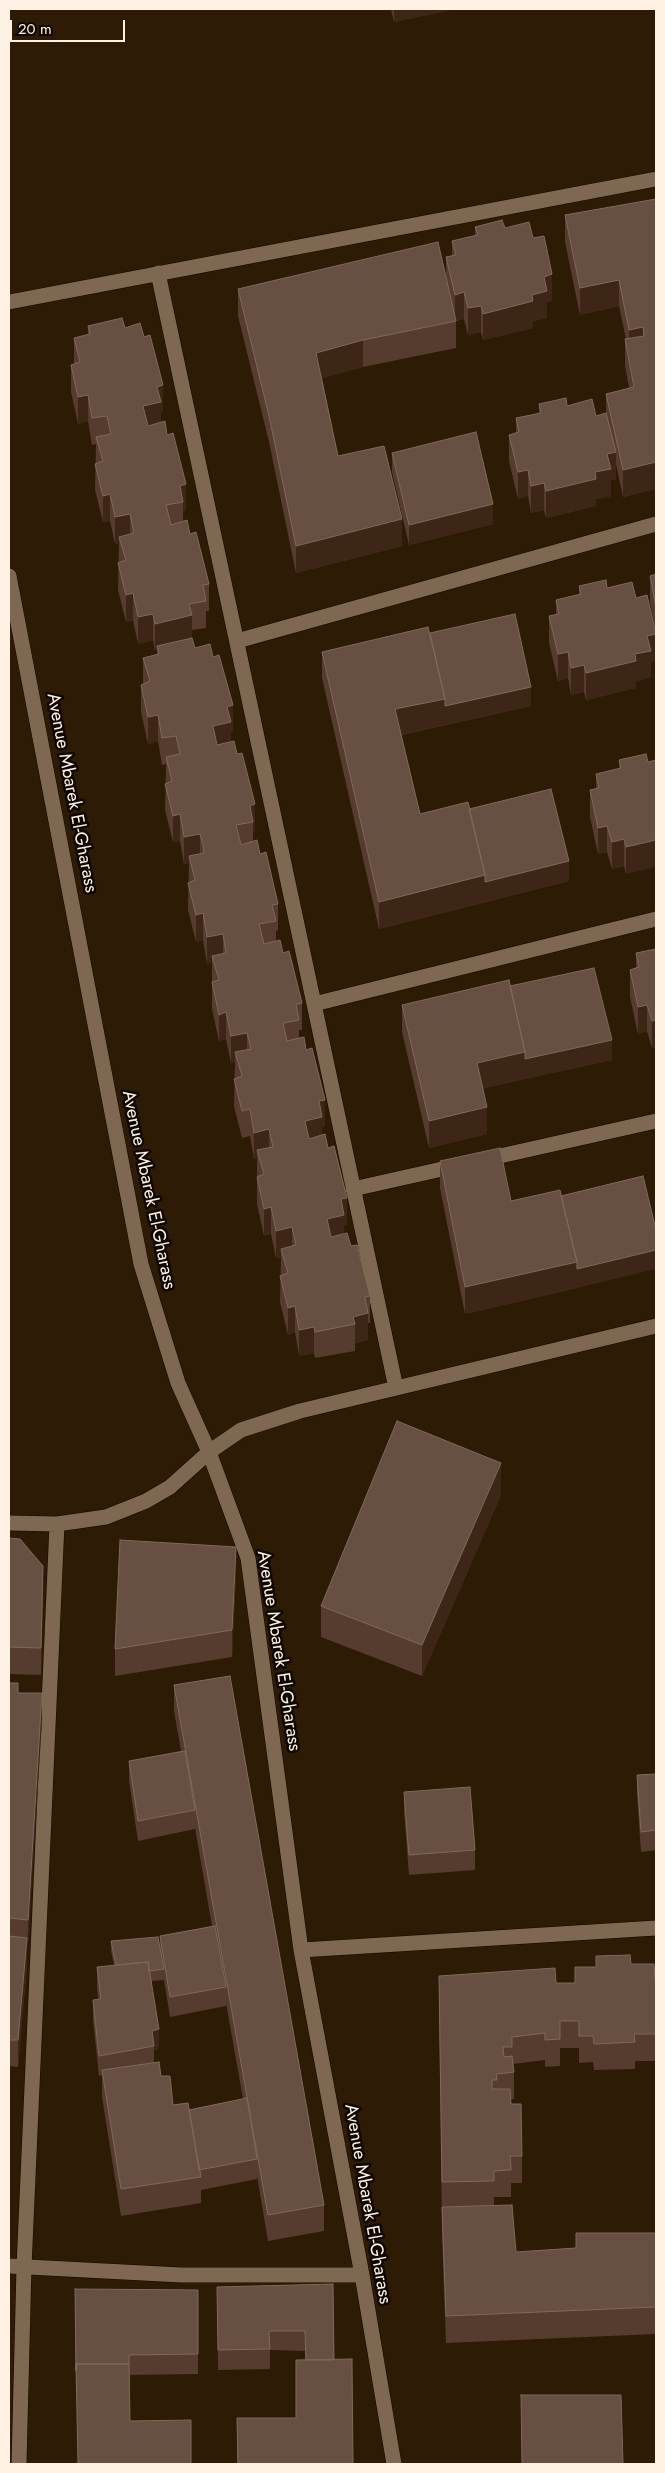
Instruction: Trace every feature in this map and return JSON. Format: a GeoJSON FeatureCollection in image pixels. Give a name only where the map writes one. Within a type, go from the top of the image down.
{"type":"FeatureCollection","features":[{"type":"Feature","properties":{"kind":"street"},"geometry":{"type":"LineString","coordinates":[[9,302],[656,179]]}},
{"type":"Feature","properties":{"kind":"street"},"geometry":{"type":"LineString","coordinates":[[158,273],[396,1388]]}},
{"type":"Feature","properties":{"kind":"street"},"geometry":{"type":"LineString","coordinates":[[237,641],[656,524]]}},
{"type":"Feature","properties":{"kind":"street","name":"Avenue Mbarek El-Gharass"},"geometry":{"type":"LineString","coordinates":[[9,576],[141,1264],[178,1383],[209,1452],[249,1566],[301,1950],[362,2275],[394,2464]]}},
{"type":"Feature","properties":{"kind":"street"},"geometry":{"type":"LineString","coordinates":[[314,1004],[656,919]]}},
{"type":"Feature","properties":{"kind":"street"},"geometry":{"type":"LineString","coordinates":[[353,1189],[656,1121]]}},
{"type":"Feature","properties":{"kind":"street"},"geometry":{"type":"LineString","coordinates":[[9,1522],[57,1524],[106,1517],[146,1502],[170,1487],[209,1452],[241,1430],[300,1411],[656,1326]]}},
{"type":"Feature","properties":{"kind":"street"},"geometry":{"type":"LineString","coordinates":[[19,2464],[24,2267],[57,1524]]}},
{"type":"Feature","properties":{"kind":"street"},"geometry":{"type":"LineString","coordinates":[[301,1950],[656,1928]]}},
{"type":"Feature","properties":{"kind":"street"},"geometry":{"type":"LineString","coordinates":[[9,2266],[180,2275],[362,2275]]}},
{"type":"Feature","properties":{"kind":"building"},"geometry":{"type":"Polygon","coordinates":[[[656,199],[656,462],[623,470],[606,394],[634,387],[625,339],[644,336],[643,327],[629,330],[619,280],[580,288],[565,215],[656,199]]]}},
{"type":"Feature","properties":{"kind":"building"},"geometry":{"type":"Polygon","coordinates":[[[502,220],[505,228],[529,222],[533,238],[544,236],[552,274],[544,277],[547,291],[532,295],[533,301],[483,314],[481,306],[468,308],[464,292],[455,295],[446,257],[456,255],[452,241],[478,235],[475,227],[502,220]]]}},
{"type":"Feature","properties":{"kind":"building"},"geometry":{"type":"Polygon","coordinates":[[[438,242],[456,321],[363,340],[316,353],[338,456],[384,446],[402,519],[296,546],[269,416],[238,289],[438,242]]]}},
{"type":"Feature","properties":{"kind":"building"},"geometry":{"type":"Polygon","coordinates":[[[122,318],[125,328],[140,323],[144,337],[150,335],[163,385],[157,387],[161,402],[143,406],[148,426],[165,421],[167,435],[173,433],[186,484],[180,486],[183,502],[166,505],[171,525],[187,520],[190,534],[196,532],[209,584],[203,585],[206,601],[189,604],[192,615],[155,624],[153,614],[138,617],[133,593],[126,595],[118,563],[126,560],[119,537],[134,533],[130,514],[115,517],[110,494],[103,496],[95,464],[103,461],[96,437],[111,434],[107,416],[92,418],[88,395],[78,397],[71,365],[80,362],[74,338],[90,334],[88,326],[122,318]]]}},
{"type":"Feature","properties":{"kind":"building"},"geometry":{"type":"Polygon","coordinates":[[[566,398],[567,406],[592,399],[596,416],[606,413],[616,452],[607,454],[611,469],[595,472],[596,479],[546,491],[544,483],[531,486],[528,470],[518,472],[509,435],[519,432],[516,418],[541,413],[539,404],[566,398]]]}},
{"type":"Feature","properties":{"kind":"building"},"geometry":{"type":"Polygon","coordinates":[[[476,432],[493,504],[409,525],[392,453],[476,432]]]}},
{"type":"Feature","properties":{"kind":"building"},"geometry":{"type":"Polygon","coordinates":[[[656,574],[656,607],[650,576],[656,574]]]}},
{"type":"Feature","properties":{"kind":"building"},"geometry":{"type":"Polygon","coordinates":[[[606,580],[607,588],[632,582],[636,598],[647,595],[656,634],[647,636],[651,651],[635,654],[636,661],[586,673],[584,665],[571,668],[568,652],[558,654],[549,616],[559,614],[556,600],[581,594],[579,586],[606,580]]]}},
{"type":"Feature","properties":{"kind":"building"},"geometry":{"type":"Polygon","coordinates":[[[515,614],[531,687],[445,706],[430,633],[515,614]]]}},
{"type":"Feature","properties":{"kind":"building"},"geometry":{"type":"Polygon","coordinates":[[[428,627],[445,699],[395,709],[420,814],[468,802],[485,875],[379,902],[322,652],[428,627]]]}},
{"type":"Feature","properties":{"kind":"building"},"geometry":{"type":"Polygon","coordinates":[[[192,638],[195,648],[210,644],[213,657],[219,655],[233,705],[227,707],[231,722],[213,726],[217,745],[234,741],[237,754],[242,753],[255,804],[250,806],[253,822],[236,825],[241,845],[257,840],[260,854],[266,852],[278,904],[272,905],[276,921],[259,924],[264,944],[280,940],[283,953],[289,951],[302,1003],[296,1004],[299,1020],[283,1023],[287,1041],[304,1037],[306,1050],[312,1048],[325,1100],[319,1101],[322,1117],[305,1121],[309,1139],[325,1134],[328,1148],[334,1146],[347,1198],[341,1199],[344,1215],[327,1219],[331,1237],[347,1233],[351,1246],[357,1245],[370,1296],[365,1297],[368,1313],[353,1317],[355,1324],[315,1332],[314,1327],[299,1330],[295,1306],[288,1308],[280,1276],[288,1273],[281,1249],[296,1245],[292,1227],[276,1231],[271,1207],[264,1209],[257,1177],[264,1174],[257,1150],[273,1147],[269,1129],[254,1133],[250,1109],[242,1111],[234,1079],[242,1076],[235,1052],[251,1049],[247,1033],[231,1036],[226,1012],[219,1015],[212,982],[219,980],[212,956],[226,953],[223,934],[207,937],[203,913],[196,915],[188,883],[195,880],[189,856],[204,853],[203,845],[200,834],[184,837],[180,814],[173,816],[165,784],[172,781],[166,757],[180,754],[176,736],[162,738],[158,715],[148,717],[141,685],[150,681],[143,658],[159,654],[157,646],[192,638]]]}},
{"type":"Feature","properties":{"kind":"building"},"geometry":{"type":"Polygon","coordinates":[[[646,754],[648,762],[656,760],[656,840],[626,847],[624,839],[612,842],[607,826],[598,828],[590,790],[599,788],[596,774],[621,768],[619,760],[646,754]]]}},
{"type":"Feature","properties":{"kind":"building"},"geometry":{"type":"Polygon","coordinates":[[[551,789],[569,861],[485,882],[469,809],[551,789]]]}},
{"type":"Feature","properties":{"kind":"building"},"geometry":{"type":"Polygon","coordinates":[[[656,949],[656,1020],[652,1021],[647,1005],[638,1007],[630,970],[639,967],[636,953],[656,949]]]}},
{"type":"Feature","properties":{"kind":"building"},"geometry":{"type":"Polygon","coordinates":[[[594,968],[612,1040],[525,1059],[510,986],[594,968]]]}},
{"type":"Feature","properties":{"kind":"building"},"geometry":{"type":"Polygon","coordinates":[[[509,980],[525,1052],[477,1063],[487,1107],[429,1121],[402,1005],[509,980]]]}},
{"type":"Feature","properties":{"kind":"building"},"geometry":{"type":"Polygon","coordinates":[[[500,1148],[511,1201],[560,1190],[577,1262],[465,1287],[440,1161],[500,1148]]]}},
{"type":"Feature","properties":{"kind":"building"},"geometry":{"type":"Polygon","coordinates":[[[643,1176],[656,1230],[656,1250],[577,1269],[561,1196],[643,1176]]]}},
{"type":"Feature","properties":{"kind":"building"},"geometry":{"type":"Polygon","coordinates":[[[397,1421],[501,1463],[422,1645],[321,1606],[397,1421]]]}},
{"type":"Feature","properties":{"kind":"building"},"geometry":{"type":"Polygon","coordinates":[[[9,1538],[20,1539],[43,1566],[41,1648],[9,1647],[9,1538]]]}},
{"type":"Feature","properties":{"kind":"building"},"geometry":{"type":"Polygon","coordinates":[[[120,1540],[236,1547],[232,1630],[115,1649],[120,1540]]]}},
{"type":"Feature","properties":{"kind":"building"},"geometry":{"type":"Polygon","coordinates":[[[230,1676],[324,2205],[268,2215],[174,1685],[230,1676]]]}},
{"type":"Feature","properties":{"kind":"building"},"geometry":{"type":"Polygon","coordinates":[[[9,1683],[18,1683],[18,1693],[42,1693],[28,1920],[9,1918],[9,1683]]]}},
{"type":"Feature","properties":{"kind":"building"},"geometry":{"type":"Polygon","coordinates":[[[185,1751],[195,1810],[138,1821],[129,1761],[185,1751]]]}},
{"type":"Feature","properties":{"kind":"building"},"geometry":{"type":"Polygon","coordinates":[[[656,1774],[656,1830],[641,1832],[637,1775],[656,1774]]]}},
{"type":"Feature","properties":{"kind":"building"},"geometry":{"type":"Polygon","coordinates":[[[470,1787],[475,1850],[409,1855],[404,1792],[470,1787]]]}},
{"type":"Feature","properties":{"kind":"building"},"geometry":{"type":"Polygon","coordinates":[[[215,1926],[226,1987],[170,1997],[160,1936],[215,1926]]]}},
{"type":"Feature","properties":{"kind":"building"},"geometry":{"type":"Polygon","coordinates":[[[9,1936],[27,1938],[18,2040],[9,2040],[9,1936]]]}},
{"type":"Feature","properties":{"kind":"building"},"geometry":{"type":"Polygon","coordinates":[[[158,1937],[164,1969],[149,1971],[148,1962],[116,1965],[111,1941],[158,1937]]]}},
{"type":"Feature","properties":{"kind":"building"},"geometry":{"type":"Polygon","coordinates":[[[630,1955],[631,1964],[654,1964],[656,1980],[656,2034],[634,2034],[635,2042],[594,2044],[593,2036],[579,2036],[579,2021],[560,2021],[560,2039],[545,2040],[545,2033],[512,2037],[512,2047],[503,2047],[504,2057],[512,2056],[514,2072],[496,2074],[497,2080],[492,2080],[492,2089],[510,2089],[511,2104],[521,2104],[522,2156],[510,2156],[511,2170],[494,2171],[494,2181],[442,2182],[439,1976],[555,1968],[556,1983],[575,1983],[575,1967],[596,1967],[596,1956],[630,1955]]]}},
{"type":"Feature","properties":{"kind":"building"},"geometry":{"type":"Polygon","coordinates":[[[148,1962],[159,2029],[152,2031],[154,2046],[99,2056],[93,2000],[101,1999],[97,1967],[148,1962]]]}},
{"type":"Feature","properties":{"kind":"building"},"geometry":{"type":"Polygon","coordinates":[[[159,2062],[161,2076],[170,2076],[173,2105],[188,2103],[201,2177],[121,2189],[102,2070],[159,2062]]]}},
{"type":"Feature","properties":{"kind":"building"},"geometry":{"type":"Polygon","coordinates":[[[247,2098],[257,2159],[199,2170],[189,2110],[247,2098]]]}},
{"type":"Feature","properties":{"kind":"building"},"geometry":{"type":"Polygon","coordinates":[[[512,2205],[516,2252],[576,2248],[576,2233],[656,2233],[656,2307],[446,2316],[442,2207],[512,2205]]]}},
{"type":"Feature","properties":{"kind":"building"},"geometry":{"type":"Polygon","coordinates":[[[333,2284],[334,2360],[306,2360],[305,2331],[269,2331],[270,2349],[218,2350],[217,2287],[333,2284]]]}},
{"type":"Feature","properties":{"kind":"building"},"geometry":{"type":"Polygon","coordinates":[[[75,2289],[198,2290],[198,2354],[129,2355],[129,2364],[76,2364],[76,2371],[75,2289]]]}},
{"type":"Feature","properties":{"kind":"building"},"geometry":{"type":"Polygon","coordinates":[[[352,2359],[353,2464],[238,2464],[237,2418],[296,2418],[296,2360],[352,2359]]]}},
{"type":"Feature","properties":{"kind":"building"},"geometry":{"type":"Polygon","coordinates":[[[76,2364],[129,2364],[130,2421],[191,2420],[191,2464],[78,2464],[76,2364]]]}},
{"type":"Feature","properties":{"kind":"building"},"geometry":{"type":"Polygon","coordinates":[[[521,2395],[621,2395],[623,2464],[522,2464],[521,2395]]]}}]}
